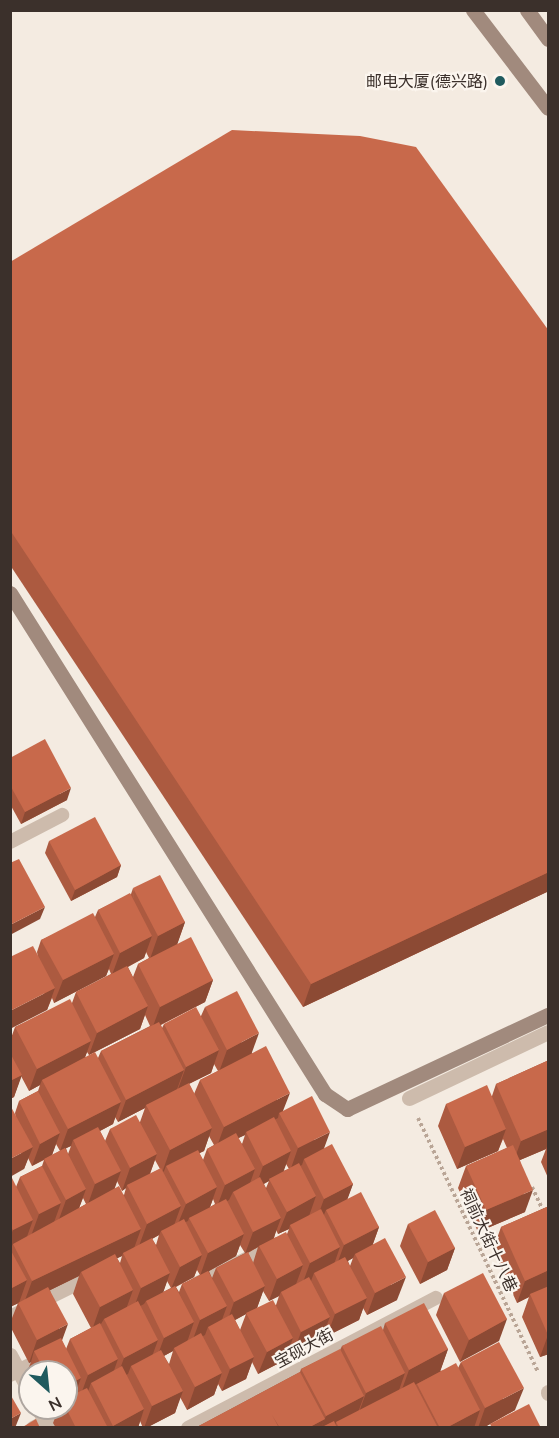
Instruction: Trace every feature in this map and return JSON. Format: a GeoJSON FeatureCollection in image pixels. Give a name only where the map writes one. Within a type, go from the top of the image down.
{"type":"FeatureCollection","features":[{"type":"Feature","properties":{"kind":"street"},"geometry":{"type":"LineString","coordinates":[[473,10],[549,108]]}},
{"type":"Feature","properties":{"kind":"street"},"geometry":{"type":"LineString","coordinates":[[527,10],[549,39]]}},
{"type":"Feature","properties":{"kind":"street"},"geometry":{"type":"LineString","coordinates":[[10,593],[326,1094],[347,1109],[549,1015]]}},
{"type":"Feature","properties":{"kind":"street"},"geometry":{"type":"LineString","coordinates":[[409,1098],[549,1032]]}},
{"type":"Feature","properties":{"kind":"street"},"geometry":{"type":"LineString","coordinates":[[10,1355],[15,1373]]}},
{"type":"Feature","properties":{"kind":"lane"},"geometry":{"type":"LineString","coordinates":[[10,842],[62,815]]}},
{"type":"Feature","properties":{"kind":"lane"},"geometry":{"type":"LineString","coordinates":[[178,1293],[284,1240]]}},
{"type":"Feature","properties":{"kind":"lane"},"geometry":{"type":"LineString","coordinates":[[10,1317],[105,1270]]}},
{"type":"Feature","properties":{"kind":"lane","name":"宝砚大街"},"geometry":{"type":"LineString","coordinates":[[189,1428],[436,1298]]}},
{"type":"Feature","properties":{"kind":"lane"},"geometry":{"type":"LineString","coordinates":[[15,1373],[61,1350]]}},
{"type":"Feature","properties":{"kind":"lane"},"geometry":{"type":"LineString","coordinates":[[41,1421],[88,1400]]}},
{"type":"Feature","properties":{"kind":"path","name":"祠前大街十八巷"},"geometry":{"type":"LineString","coordinates":[[409,1098],[548,1393]]}},
{"type":"Feature","properties":{"kind":"path"},"geometry":{"type":"LineString","coordinates":[[528,1179],[549,1222]]}},
{"type":"Feature","properties":{"kind":"building"},"geometry":{"type":"Polygon","coordinates":[[[232,130],[360,136],[416,147],[549,331],[549,872],[311,984],[10,530],[10,262],[232,130]]]}},
{"type":"Feature","properties":{"kind":"building"},"geometry":{"type":"Polygon","coordinates":[[[45,739],[71,788],[25,812],[10,785],[10,758],[45,739]]]}},
{"type":"Feature","properties":{"kind":"building"},"geometry":{"type":"Polygon","coordinates":[[[95,817],[121,865],[75,890],[49,841],[95,817]]]}},
{"type":"Feature","properties":{"kind":"building"},"geometry":{"type":"Polygon","coordinates":[[[19,859],[45,907],[10,925],[10,863],[19,859]]]}},
{"type":"Feature","properties":{"kind":"building"},"geometry":{"type":"Polygon","coordinates":[[[160,875],[185,922],[158,936],[133,888],[160,875]]]}},
{"type":"Feature","properties":{"kind":"building"},"geometry":{"type":"Polygon","coordinates":[[[130,893],[152,936],[120,953],[98,910],[130,893]]]}},
{"type":"Feature","properties":{"kind":"building"},"geometry":{"type":"Polygon","coordinates":[[[93,913],[114,954],[63,980],[41,940],[93,913]]]}},
{"type":"Feature","properties":{"kind":"building"},"geometry":{"type":"Polygon","coordinates":[[[191,937],[213,980],[160,1007],[138,964],[191,937]]]}},
{"type":"Feature","properties":{"kind":"building"},"geometry":{"type":"Polygon","coordinates":[[[33,946],[55,988],[10,1011],[10,957],[33,946]]]}},
{"type":"Feature","properties":{"kind":"building"},"geometry":{"type":"Polygon","coordinates":[[[127,966],[148,1006],[97,1033],[76,992],[127,966]]]}},
{"type":"Feature","properties":{"kind":"building"},"geometry":{"type":"Polygon","coordinates":[[[237,991],[259,1033],[227,1050],[205,1007],[237,991]]]}},
{"type":"Feature","properties":{"kind":"building"},"geometry":{"type":"Polygon","coordinates":[[[70,999],[91,1041],[37,1069],[15,1027],[70,999]]]}},
{"type":"Feature","properties":{"kind":"building"},"geometry":{"type":"Polygon","coordinates":[[[196,1007],[219,1050],[186,1067],[164,1024],[196,1007]]]}},
{"type":"Feature","properties":{"kind":"building"},"geometry":{"type":"Polygon","coordinates":[[[159,1022],[184,1070],[126,1100],[101,1051],[159,1022]]]}},
{"type":"Feature","properties":{"kind":"building"},"geometry":{"type":"Polygon","coordinates":[[[266,1046],[290,1093],[224,1127],[200,1080],[266,1046]]]}},
{"type":"Feature","properties":{"kind":"building"},"geometry":{"type":"Polygon","coordinates":[[[95,1052],[121,1102],[68,1129],[42,1080],[95,1052]]]}},
{"type":"Feature","properties":{"kind":"building"},"geometry":{"type":"Polygon","coordinates":[[[10,1053],[22,1075],[10,1081],[10,1053]]]}},
{"type":"Feature","properties":{"kind":"building"},"geometry":{"type":"Polygon","coordinates":[[[549,1060],[549,1129],[521,1141],[496,1084],[549,1060]]]}},
{"type":"Feature","properties":{"kind":"building"},"geometry":{"type":"Polygon","coordinates":[[[189,1083],[212,1128],[170,1150],[146,1105],[189,1083]]]}},
{"type":"Feature","properties":{"kind":"building"},"geometry":{"type":"Polygon","coordinates":[[[487,1085],[506,1129],[465,1147],[446,1104],[487,1085]]]}},
{"type":"Feature","properties":{"kind":"building"},"geometry":{"type":"Polygon","coordinates":[[[38,1091],[60,1133],[40,1144],[19,1101],[38,1091]]]}},
{"type":"Feature","properties":{"kind":"building"},"geometry":{"type":"Polygon","coordinates":[[[312,1096],[330,1132],[298,1148],[279,1113],[312,1096]]]}},
{"type":"Feature","properties":{"kind":"building"},"geometry":{"type":"Polygon","coordinates":[[[10,1105],[33,1147],[10,1159],[10,1105]]]}},
{"type":"Feature","properties":{"kind":"building"},"geometry":{"type":"Polygon","coordinates":[[[136,1115],[157,1154],[130,1168],[110,1129],[136,1115]]]}},
{"type":"Feature","properties":{"kind":"building"},"geometry":{"type":"Polygon","coordinates":[[[274,1117],[291,1151],[263,1166],[246,1132],[274,1117]]]}},
{"type":"Feature","properties":{"kind":"building"},"geometry":{"type":"Polygon","coordinates":[[[98,1127],[121,1171],[95,1184],[73,1140],[98,1127]]]}},
{"type":"Feature","properties":{"kind":"building"},"geometry":{"type":"Polygon","coordinates":[[[236,1133],[255,1169],[225,1185],[207,1149],[236,1133]]]}},
{"type":"Feature","properties":{"kind":"building"},"geometry":{"type":"Polygon","coordinates":[[[332,1144],[353,1184],[324,1199],[304,1159],[332,1144]]]}},
{"type":"Feature","properties":{"kind":"building"},"geometry":{"type":"Polygon","coordinates":[[[513,1145],[533,1190],[486,1210],[466,1166],[513,1145]]]}},
{"type":"Feature","properties":{"kind":"building"},"geometry":{"type":"Polygon","coordinates":[[[65,1148],[86,1189],[66,1200],[44,1159],[65,1148]]]}},
{"type":"Feature","properties":{"kind":"building"},"geometry":{"type":"Polygon","coordinates":[[[198,1150],[217,1187],[186,1204],[166,1166],[198,1150]]]}},
{"type":"Feature","properties":{"kind":"building"},"geometry":{"type":"Polygon","coordinates":[[[299,1163],[316,1196],[287,1212],[269,1179],[299,1163]]]}},
{"type":"Feature","properties":{"kind":"building"},"geometry":{"type":"Polygon","coordinates":[[[42,1166],[61,1203],[39,1214],[20,1177],[42,1166]]]}},
{"type":"Feature","properties":{"kind":"building"},"geometry":{"type":"Polygon","coordinates":[[[161,1168],[181,1206],[147,1224],[127,1185],[161,1168]]]}},
{"type":"Feature","properties":{"kind":"building"},"geometry":{"type":"Polygon","coordinates":[[[260,1177],[281,1218],[253,1232],[233,1192],[260,1177]]]}},
{"type":"Feature","properties":{"kind":"building"},"geometry":{"type":"Polygon","coordinates":[[[12,1178],[33,1220],[13,1230],[10,1227],[10,1179],[12,1178]]]}},
{"type":"Feature","properties":{"kind":"building"},"geometry":{"type":"Polygon","coordinates":[[[119,1186],[141,1229],[32,1281],[13,1244],[119,1186]]]}},
{"type":"Feature","properties":{"kind":"building"},"geometry":{"type":"Polygon","coordinates":[[[361,1192],[379,1227],[344,1245],[326,1210],[361,1192]]]}},
{"type":"Feature","properties":{"kind":"building"},"geometry":{"type":"Polygon","coordinates":[[[226,1199],[244,1234],[208,1253],[189,1218],[226,1199]]]}},
{"type":"Feature","properties":{"kind":"building"},"geometry":{"type":"Polygon","coordinates":[[[549,1206],[549,1270],[525,1281],[501,1227],[549,1206]]]}},
{"type":"Feature","properties":{"kind":"building"},"geometry":{"type":"Polygon","coordinates":[[[321,1209],[340,1247],[310,1263],[290,1225],[321,1209]]]}},
{"type":"Feature","properties":{"kind":"building"},"geometry":{"type":"Polygon","coordinates":[[[435,1210],[455,1248],[428,1262],[408,1224],[435,1210]]]}},
{"type":"Feature","properties":{"kind":"building"},"geometry":{"type":"Polygon","coordinates":[[[184,1219],[202,1255],[180,1267],[161,1231],[184,1219]]]}},
{"type":"Feature","properties":{"kind":"building"},"geometry":{"type":"Polygon","coordinates":[[[286,1232],[303,1265],[277,1279],[259,1246],[286,1232]]]}},
{"type":"Feature","properties":{"kind":"building"},"geometry":{"type":"Polygon","coordinates":[[[152,1238],[170,1273],[141,1288],[123,1253],[152,1238]]]}},
{"type":"Feature","properties":{"kind":"building"},"geometry":{"type":"Polygon","coordinates":[[[385,1238],[406,1277],[375,1293],[355,1254],[385,1238]]]}},
{"type":"Feature","properties":{"kind":"building"},"geometry":{"type":"Polygon","coordinates":[[[10,1249],[27,1280],[10,1289],[10,1249]]]}},
{"type":"Feature","properties":{"kind":"building"},"geometry":{"type":"Polygon","coordinates":[[[248,1252],[265,1286],[234,1302],[216,1268],[248,1252]]]}},
{"type":"Feature","properties":{"kind":"building"},"geometry":{"type":"Polygon","coordinates":[[[115,1254],[133,1290],[100,1307],[81,1272],[115,1254]]]}},
{"type":"Feature","properties":{"kind":"building"},"geometry":{"type":"Polygon","coordinates":[[[345,1257],[367,1298],[335,1314],[314,1273],[345,1257]]]}},
{"type":"Feature","properties":{"kind":"building"},"geometry":{"type":"Polygon","coordinates":[[[208,1271],[227,1306],[200,1320],[182,1284],[208,1271]]]}},
{"type":"Feature","properties":{"kind":"building"},"geometry":{"type":"Polygon","coordinates":[[[483,1273],[507,1319],[469,1340],[444,1293],[483,1273]]]}},
{"type":"Feature","properties":{"kind":"building"},"geometry":{"type":"Polygon","coordinates":[[[309,1277],[330,1317],[301,1332],[281,1292],[309,1277]]]}},
{"type":"Feature","properties":{"kind":"building"},"geometry":{"type":"Polygon","coordinates":[[[175,1286],[194,1322],[164,1338],[146,1301],[175,1286]]]}},
{"type":"Feature","properties":{"kind":"building"},"geometry":{"type":"Polygon","coordinates":[[[549,1286],[549,1335],[548,1335],[530,1294],[549,1286]]]}},
{"type":"Feature","properties":{"kind":"building"},"geometry":{"type":"Polygon","coordinates":[[[48,1287],[68,1324],[37,1340],[18,1303],[48,1287]]]}},
{"type":"Feature","properties":{"kind":"building"},"geometry":{"type":"Polygon","coordinates":[[[273,1300],[293,1338],[267,1352],[246,1313],[273,1300]]]}},
{"type":"Feature","properties":{"kind":"building"},"geometry":{"type":"Polygon","coordinates":[[[138,1301],[158,1340],[124,1358],[104,1319],[138,1301]]]}},
{"type":"Feature","properties":{"kind":"building"},"geometry":{"type":"Polygon","coordinates":[[[424,1303],[448,1349],[409,1370],[385,1323],[424,1303]]]}},
{"type":"Feature","properties":{"kind":"building"},"geometry":{"type":"Polygon","coordinates":[[[232,1314],[254,1357],[230,1369],[208,1327],[232,1314]]]}},
{"type":"Feature","properties":{"kind":"building"},"geometry":{"type":"Polygon","coordinates":[[[100,1323],[118,1359],[88,1375],[70,1339],[100,1323]]]}},
{"type":"Feature","properties":{"kind":"building"},"geometry":{"type":"Polygon","coordinates":[[[381,1326],[405,1373],[366,1393],[342,1346],[381,1326]]]}},
{"type":"Feature","properties":{"kind":"building"},"geometry":{"type":"Polygon","coordinates":[[[201,1333],[222,1373],[195,1387],[174,1348],[201,1333]]]}},
{"type":"Feature","properties":{"kind":"building"},"geometry":{"type":"Polygon","coordinates":[[[61,1338],[72,1360],[39,1360],[34,1351],[61,1338]]]}},
{"type":"Feature","properties":{"kind":"building"},"geometry":{"type":"Polygon","coordinates":[[[499,1342],[524,1388],[485,1408],[461,1362],[499,1342]]]}},
{"type":"Feature","properties":{"kind":"building"},"geometry":{"type":"Polygon","coordinates":[[[340,1349],[364,1396],[326,1416],[301,1369],[340,1349]]]}},
{"type":"Feature","properties":{"kind":"building"},"geometry":{"type":"Polygon","coordinates":[[[161,1350],[183,1391],[152,1406],[131,1366],[161,1350]]]}},
{"type":"Feature","properties":{"kind":"building"},"geometry":{"type":"Polygon","coordinates":[[[456,1363],[480,1410],[446,1428],[440,1428],[417,1384],[456,1363]]]}},
{"type":"Feature","properties":{"kind":"building"},"geometry":{"type":"Polygon","coordinates":[[[122,1366],[144,1409],[113,1426],[91,1383],[122,1366]]]}},
{"type":"Feature","properties":{"kind":"building"},"geometry":{"type":"Polygon","coordinates":[[[300,1372],[325,1419],[308,1428],[280,1428],[272,1415],[279,1428],[195,1428],[300,1372]]]}},
{"type":"Feature","properties":{"kind":"building"},"geometry":{"type":"Polygon","coordinates":[[[414,1382],[438,1428],[339,1428],[336,1422],[414,1382]]]}},
{"type":"Feature","properties":{"kind":"building"},"geometry":{"type":"Polygon","coordinates":[[[87,1388],[108,1428],[76,1428],[72,1420],[78,1420],[78,1392],[87,1388]]]}},
{"type":"Feature","properties":{"kind":"building"},"geometry":{"type":"Polygon","coordinates":[[[10,1394],[18,1408],[18,1415],[10,1419],[10,1394]]]}},
{"type":"Feature","properties":{"kind":"building"},"geometry":{"type":"Polygon","coordinates":[[[529,1404],[541,1428],[492,1428],[490,1424],[529,1404]]]}},
{"type":"Feature","properties":{"kind":"building"},"geometry":{"type":"Polygon","coordinates":[[[36,1420],[40,1428],[21,1428],[36,1420]]]}},
{"type":"Feature","properties":{"kind":"building"},"geometry":{"type":"Polygon","coordinates":[[[334,1421],[337,1428],[320,1428],[334,1421]]]}},
{"type":"Feature","properties":{"kind":"place","name":"邮电大厦(德兴路)"},"geometry":{"type":"Point","coordinates":[500,81]}}]}
